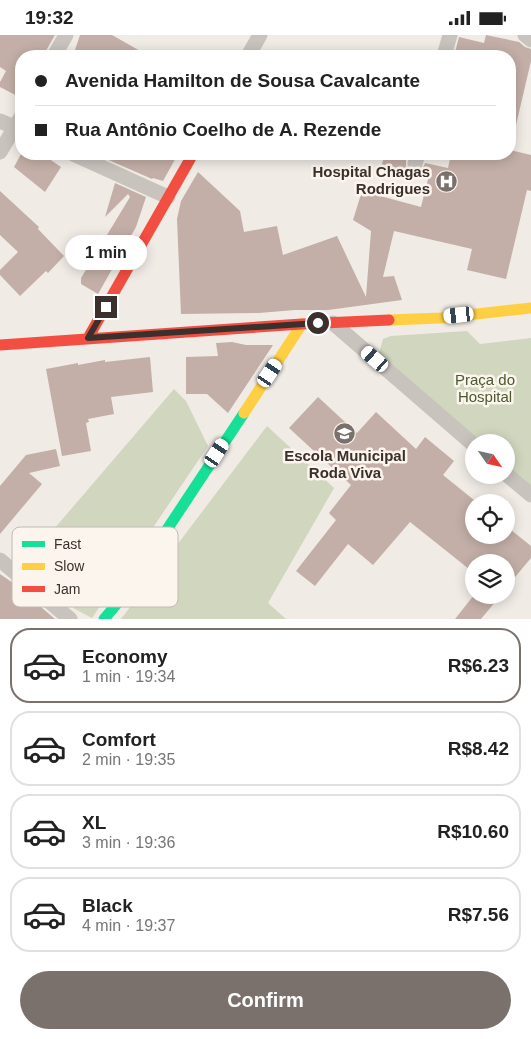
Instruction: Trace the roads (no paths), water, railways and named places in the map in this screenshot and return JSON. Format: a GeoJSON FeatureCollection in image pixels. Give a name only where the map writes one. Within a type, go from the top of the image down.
{"type":"FeatureCollection","features":[{"type":"Feature","properties":{"kind":"street"},"geometry":{"type":"LineString","coordinates":[[57,50],[66,35]]}},
{"type":"Feature","properties":{"kind":"street"},"geometry":{"type":"LineString","coordinates":[[251,50],[260,35]]}},
{"type":"Feature","properties":{"kind":"street"},"geometry":{"type":"LineString","coordinates":[[446,50],[450,35]]}},
{"type":"Feature","properties":{"kind":"street"},"geometry":{"type":"LineString","coordinates":[[525,35],[531,40]]}},
{"type":"Feature","properties":{"kind":"street"},"geometry":{"type":"LineString","coordinates":[[0,121],[15,124]]}},
{"type":"Feature","properties":{"kind":"street"},"geometry":{"type":"LineString","coordinates":[[0,151],[15,130]]}},
{"type":"Feature","properties":{"kind":"street"},"geometry":{"type":"LineString","coordinates":[[86,160],[168,197]]}},
{"type":"Feature","properties":{"kind":"street"},"geometry":{"type":"LineString","coordinates":[[88,338],[190,160]]}},
{"type":"Feature","properties":{"kind":"street"},"geometry":{"type":"LineString","coordinates":[[0,345],[302,324],[441,317],[531,307]]}},
{"type":"Feature","properties":{"kind":"street"},"geometry":{"type":"LineString","coordinates":[[333,323],[465,437]]}},
{"type":"Feature","properties":{"kind":"street"},"geometry":{"type":"LineString","coordinates":[[168,527],[302,324]]}},
{"type":"Feature","properties":{"kind":"street"},"geometry":{"type":"LineString","coordinates":[[515,481],[531,495]]}},
{"type":"Feature","properties":{"kind":"street"},"geometry":{"type":"LineString","coordinates":[[0,560],[12,570]]}},
{"type":"Feature","properties":{"kind":"street"},"geometry":{"type":"LineString","coordinates":[[56,607],[70,619]]}},
{"type":"Feature","properties":{"kind":"street"},"geometry":{"type":"LineString","coordinates":[[104,619],[114,607]]}},
{"type":"Feature","properties":{"kind":"place","name":"Hospital Chagas Rodrigues"},"geometry":{"type":"Point","coordinates":[446,181]}},
{"type":"Feature","properties":{"kind":"place","name":"Escola Municipal Roda Viva"},"geometry":{"type":"Point","coordinates":[345,433]}},
{"type":"Feature","properties":{"kind":"park label","name":"Praça do Hospital"},"geometry":{"type":"Point","coordinates":[485,388]}}]}
